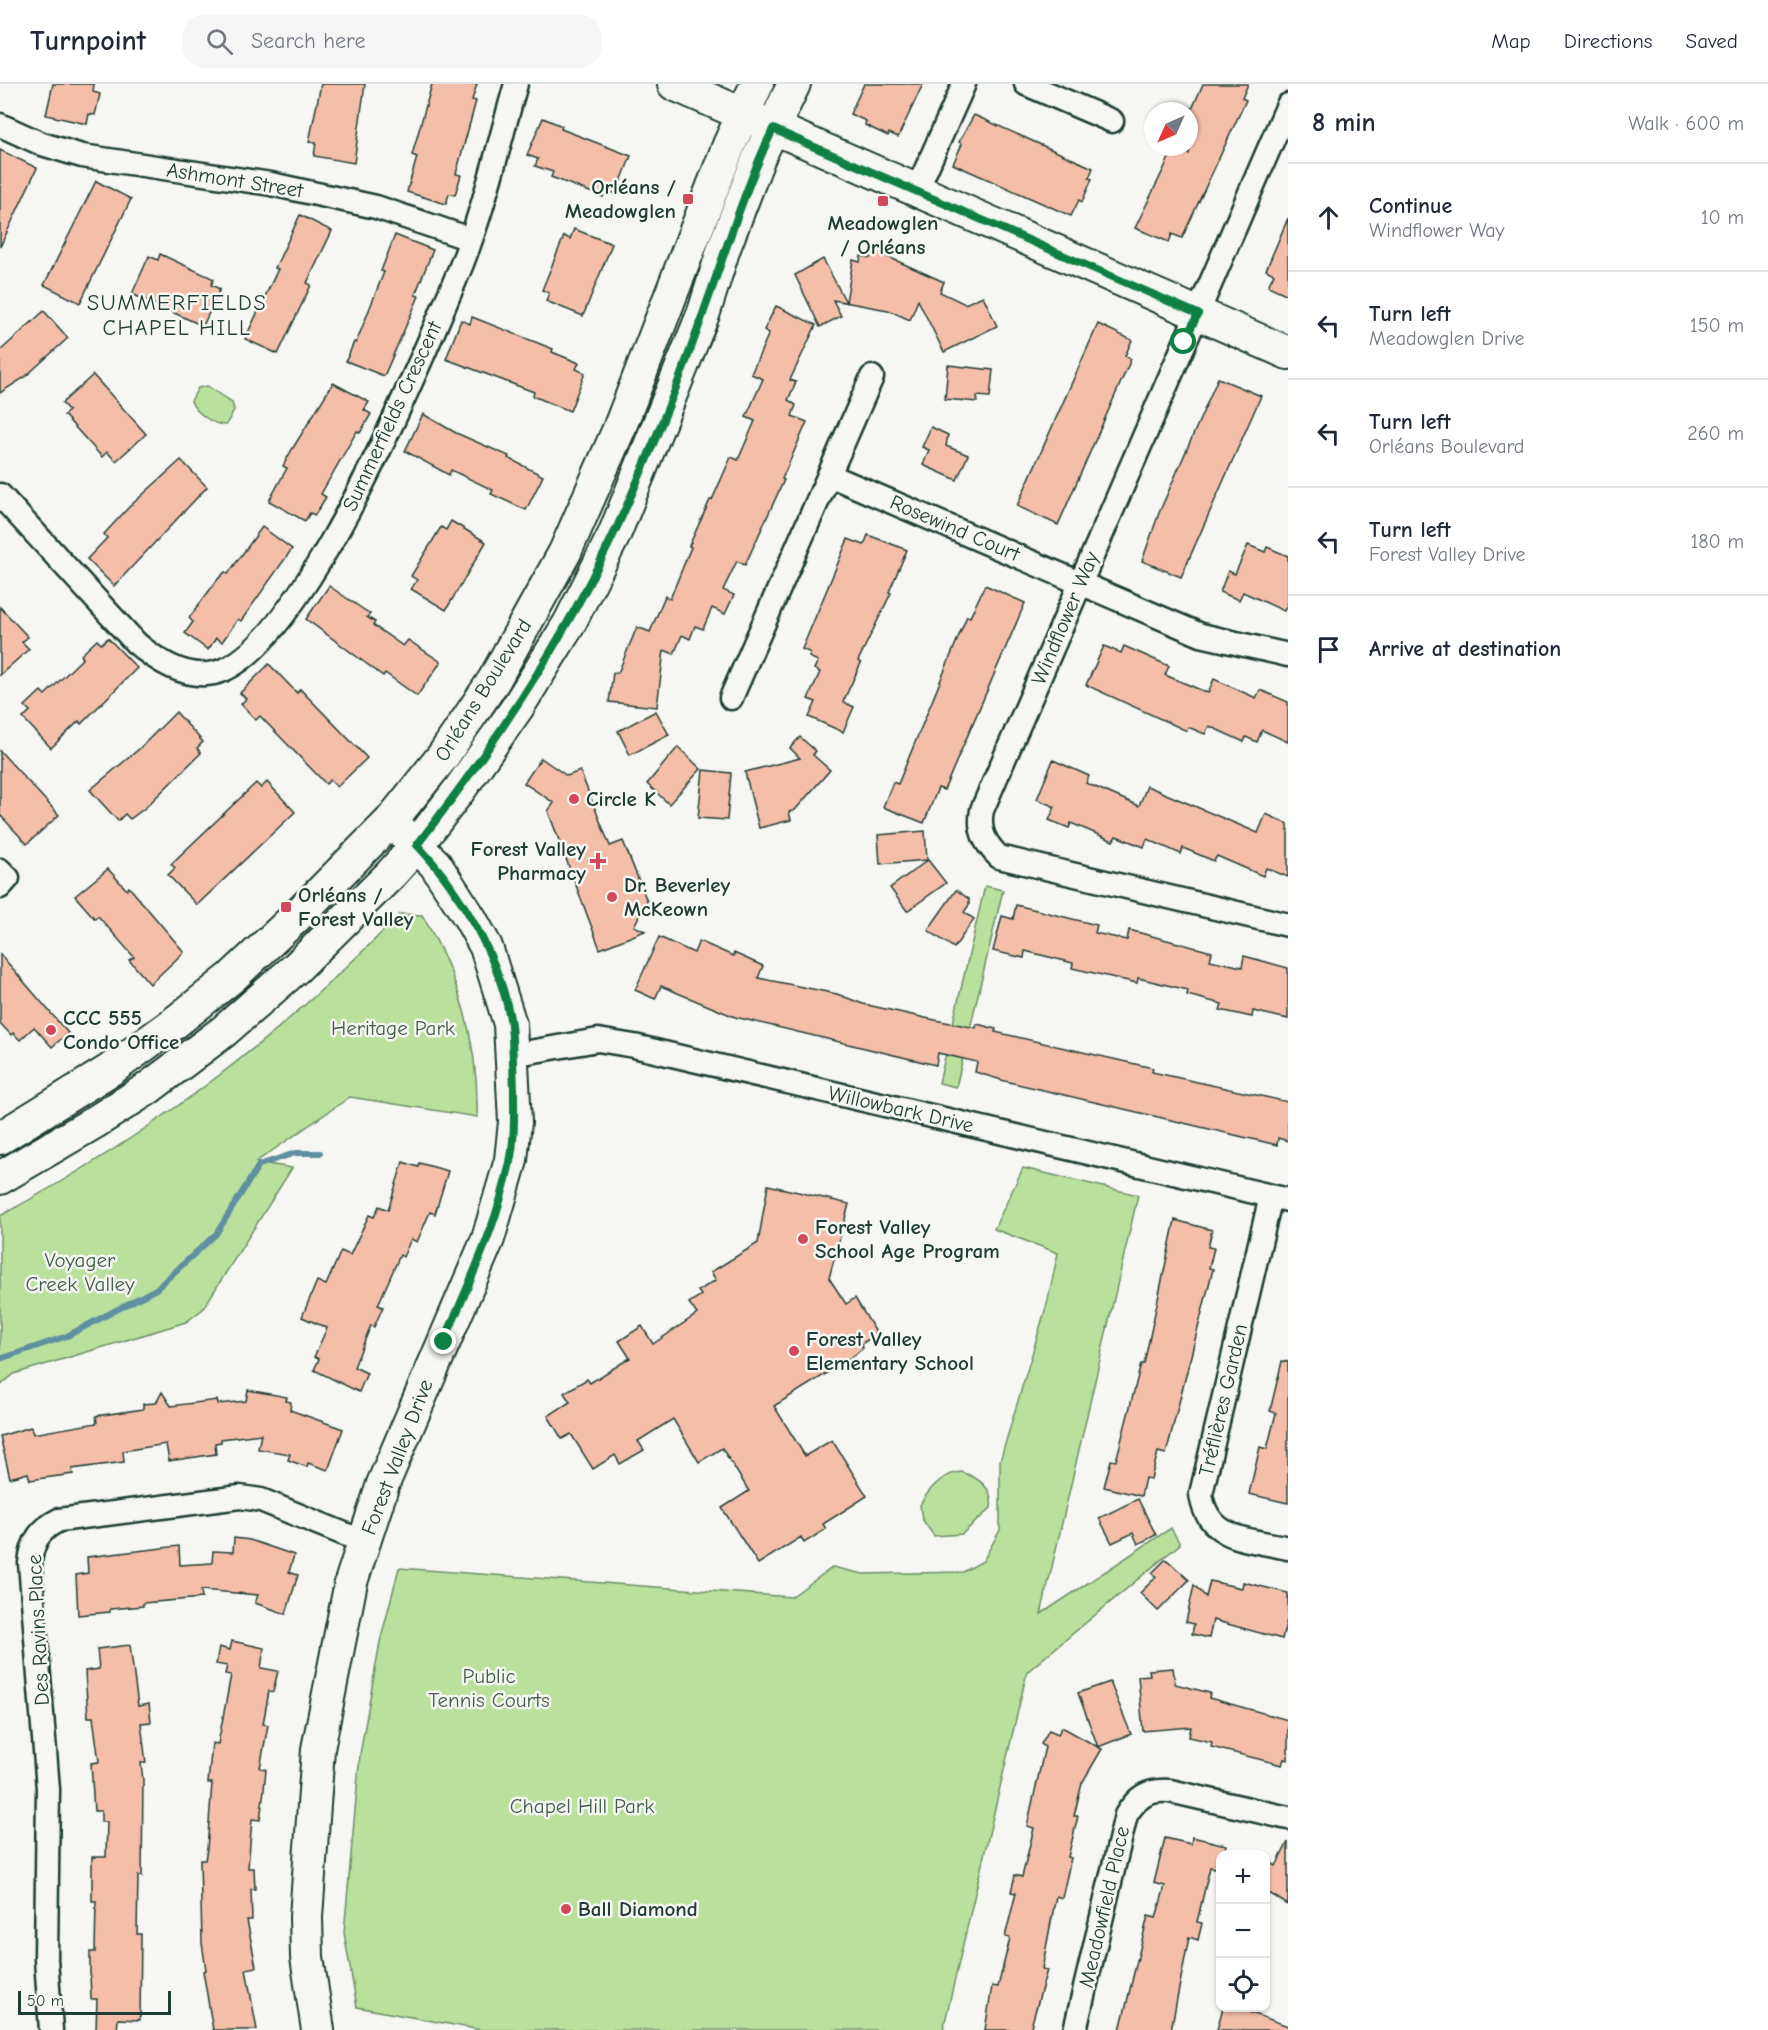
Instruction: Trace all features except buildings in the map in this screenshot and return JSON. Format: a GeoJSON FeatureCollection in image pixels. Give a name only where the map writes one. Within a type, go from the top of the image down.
{"type":"FeatureCollection","features":[{"type":"Feature","properties":{"kind":"main road"},"geometry":{"type":"LineString","coordinates":[[674,84],[916,192],[1288,353]]}},
{"type":"Feature","properties":{"kind":"main road","name":"Orléans Boulevard"},"geometry":{"type":"LineString","coordinates":[[0,1138],[110,1070],[203,1001],[297,916],[390,822],[474,712],[550,582],[599,476],[729,145],[757,84]]}},
{"type":"Feature","properties":{"kind":"main road","name":"Orléans Boulevard"},"geometry":{"type":"LineString","coordinates":[[0,1178],[113,1111],[224,1031],[297,967],[417,845],[517,708],[569,624],[592,580],[653,444],[704,312],[724,248],[794,84]]}},
{"type":"Feature","properties":{"kind":"main road","name":"Forest Valley Drive"},"geometry":{"type":"LineString","coordinates":[[318,2030],[307,1957],[306,1917],[318,1749],[351,1582],[383,1484],[488,1239],[511,1160],[514,1122],[510,1024],[486,948],[444,878],[417,845],[390,822]]}},
{"type":"Feature","properties":{"kind":"street","name":"Summerfields Crescent"},"geometry":{"type":"LineString","coordinates":[[0,495],[96,602],[149,654],[163,663],[201,675],[216,673],[259,643],[296,597],[356,498],[388,434],[454,283],[489,186],[516,84]]}},
{"type":"Feature","properties":{"kind":"street"},"geometry":{"type":"LineString","coordinates":[[916,192],[964,84]]}},
{"type":"Feature","properties":{"kind":"street"},"geometry":{"type":"LineString","coordinates":[[1026,84],[1112,121]]}},
{"type":"Feature","properties":{"kind":"street","name":"Windflower Way"},"geometry":{"type":"LineString","coordinates":[[1288,105],[982,810],[981,831],[987,845],[999,857],[1288,925]]}},
{"type":"Feature","properties":{"kind":"street","name":"Ashmont Street"},"geometry":{"type":"LineString","coordinates":[[0,125],[42,144],[82,156],[271,184],[376,207],[470,239]]}},
{"type":"Feature","properties":{"kind":"street"},"geometry":{"type":"LineString","coordinates":[[731,698],[872,377]]}},
{"type":"Feature","properties":{"kind":"street","name":"Rosewind Court"},"geometry":{"type":"LineString","coordinates":[[829,475],[1202,635],[1288,655]]}},
{"type":"Feature","properties":{"kind":"street"},"geometry":{"type":"LineString","coordinates":[[0,870],[8,878],[0,887]]}},
{"type":"Feature","properties":{"kind":"street","name":"Willowbark Drive"},"geometry":{"type":"LineString","coordinates":[[512,1055],[598,1040],[616,1042],[1279,1198]]}},
{"type":"Feature","properties":{"kind":"street","name":"Tréflières Garden"},"geometry":{"type":"LineString","coordinates":[[1279,1198],[1201,1494],[1208,1519],[1218,1529],[1232,1536],[1288,1548]]}},
{"type":"Feature","properties":{"kind":"street","name":"Des Ravins Place"},"geometry":{"type":"LineString","coordinates":[[51,2030],[46,1959],[48,1789],[30,1563],[32,1547],[45,1526],[59,1520],[240,1497],[261,1500],[364,1542]]}},
{"type":"Feature","properties":{"kind":"street","name":"Meadowfield Place"},"geometry":{"type":"LineString","coordinates":[[1075,2030],[1126,1815],[1134,1802],[1145,1793],[1157,1789],[1288,1818]]}},
{"type":"Feature","properties":{"kind":"green space"},"geometry":{"type":"Polygon","coordinates":[[[207,386],[232,402],[234,410],[226,425],[206,418],[196,410],[191,401],[198,388],[207,386]]]}},
{"type":"Feature","properties":{"kind":"green space"},"geometry":{"type":"Polygon","coordinates":[[[985,886],[1003,890],[956,1087],[939,1083],[985,886]]]}},
{"type":"Feature","properties":{"kind":"green space","name":"Heritage Park"},"geometry":{"type":"Polygon","coordinates":[[[400,914],[422,915],[457,987],[475,1064],[477,1117],[350,1097],[256,1162],[292,1168],[203,1309],[186,1322],[14,1374],[0,1386],[0,1216],[110,1152],[212,1081],[308,1002],[400,914]]]}},
{"type":"Feature","properties":{"kind":"green space","name":"Chapel Hill Park"},"geometry":{"type":"Polygon","coordinates":[[[1023,1168],[1138,1195],[1041,1614],[1171,1528],[1180,1544],[1027,1672],[943,2030],[481,2030],[357,2007],[344,1933],[360,1754],[380,1642],[399,1568],[791,1597],[833,1567],[863,1574],[963,1572],[983,1561],[1000,1530],[1000,1461],[1047,1304],[1058,1253],[994,1229],[1023,1168]]]}},
{"type":"Feature","properties":{"kind":"green space"},"geometry":{"type":"Polygon","coordinates":[[[962,1472],[974,1477],[988,1489],[991,1508],[962,1534],[934,1536],[922,1519],[920,1505],[937,1483],[949,1475],[962,1472]]]}},
{"type":"Feature","properties":{"kind":"waterway"},"geometry":{"type":"LineString","coordinates":[[0,1359],[67,1336],[156,1289],[216,1234],[259,1165],[295,1153],[320,1153]]}},
{"type":"Feature","properties":{"kind":"place","name":"Orléans / Meadowglen"},"geometry":{"type":"Point","coordinates":[688,199]}},
{"type":"Feature","properties":{"kind":"place","name":"Meadowglen / Orléans"},"geometry":{"type":"Point","coordinates":[883,201]}},
{"type":"Feature","properties":{"kind":"place","name":"Circle K"},"geometry":{"type":"Point","coordinates":[574,799]}},
{"type":"Feature","properties":{"kind":"place","name":"Forest Valley Pharmacy"},"geometry":{"type":"Point","coordinates":[598,861]}},
{"type":"Feature","properties":{"kind":"place","name":"Dr. Beverley McKeown"},"geometry":{"type":"Point","coordinates":[612,897]}},
{"type":"Feature","properties":{"kind":"place","name":"Orléans / Forest Valley"},"geometry":{"type":"Point","coordinates":[286,907]}},
{"type":"Feature","properties":{"kind":"place","name":"CCC 555 Condo Office"},"geometry":{"type":"Point","coordinates":[51,1030]}},
{"type":"Feature","properties":{"kind":"place","name":"Forest Valley School Age Program"},"geometry":{"type":"Point","coordinates":[803,1239]}},
{"type":"Feature","properties":{"kind":"place","name":"Forest Valley Elementary School"},"geometry":{"type":"Point","coordinates":[794,1351]}},
{"type":"Feature","properties":{"kind":"place","name":"Ball Diamond"},"geometry":{"type":"Point","coordinates":[566,1909]}},
{"type":"Feature","properties":{"kind":"district","name":"SUMMERFIELDS CHAPEL HILL"},"geometry":{"type":"Point","coordinates":[177,316]}},
{"type":"Feature","properties":{"kind":"route"},"geometry":{"type":"LineString","coordinates":[[444,1342],[488,1239],[511,1160],[514,1122],[512,1055],[510,1024],[486,948],[470,918],[435,864],[417,845],[517,708],[569,624],[592,580],[653,444],[704,312],[724,248],[759,157],[773,129],[1198,314],[1184,342]]}},
{"type":"Feature","properties":{"kind":"park label","name":"Voyager Creek Valley"},"geometry":{"type":"Point","coordinates":[80,1272]}},
{"type":"Feature","properties":{"kind":"park label","name":"Public Tennis Courts"},"geometry":{"type":"Point","coordinates":[489,1688]}}]}
